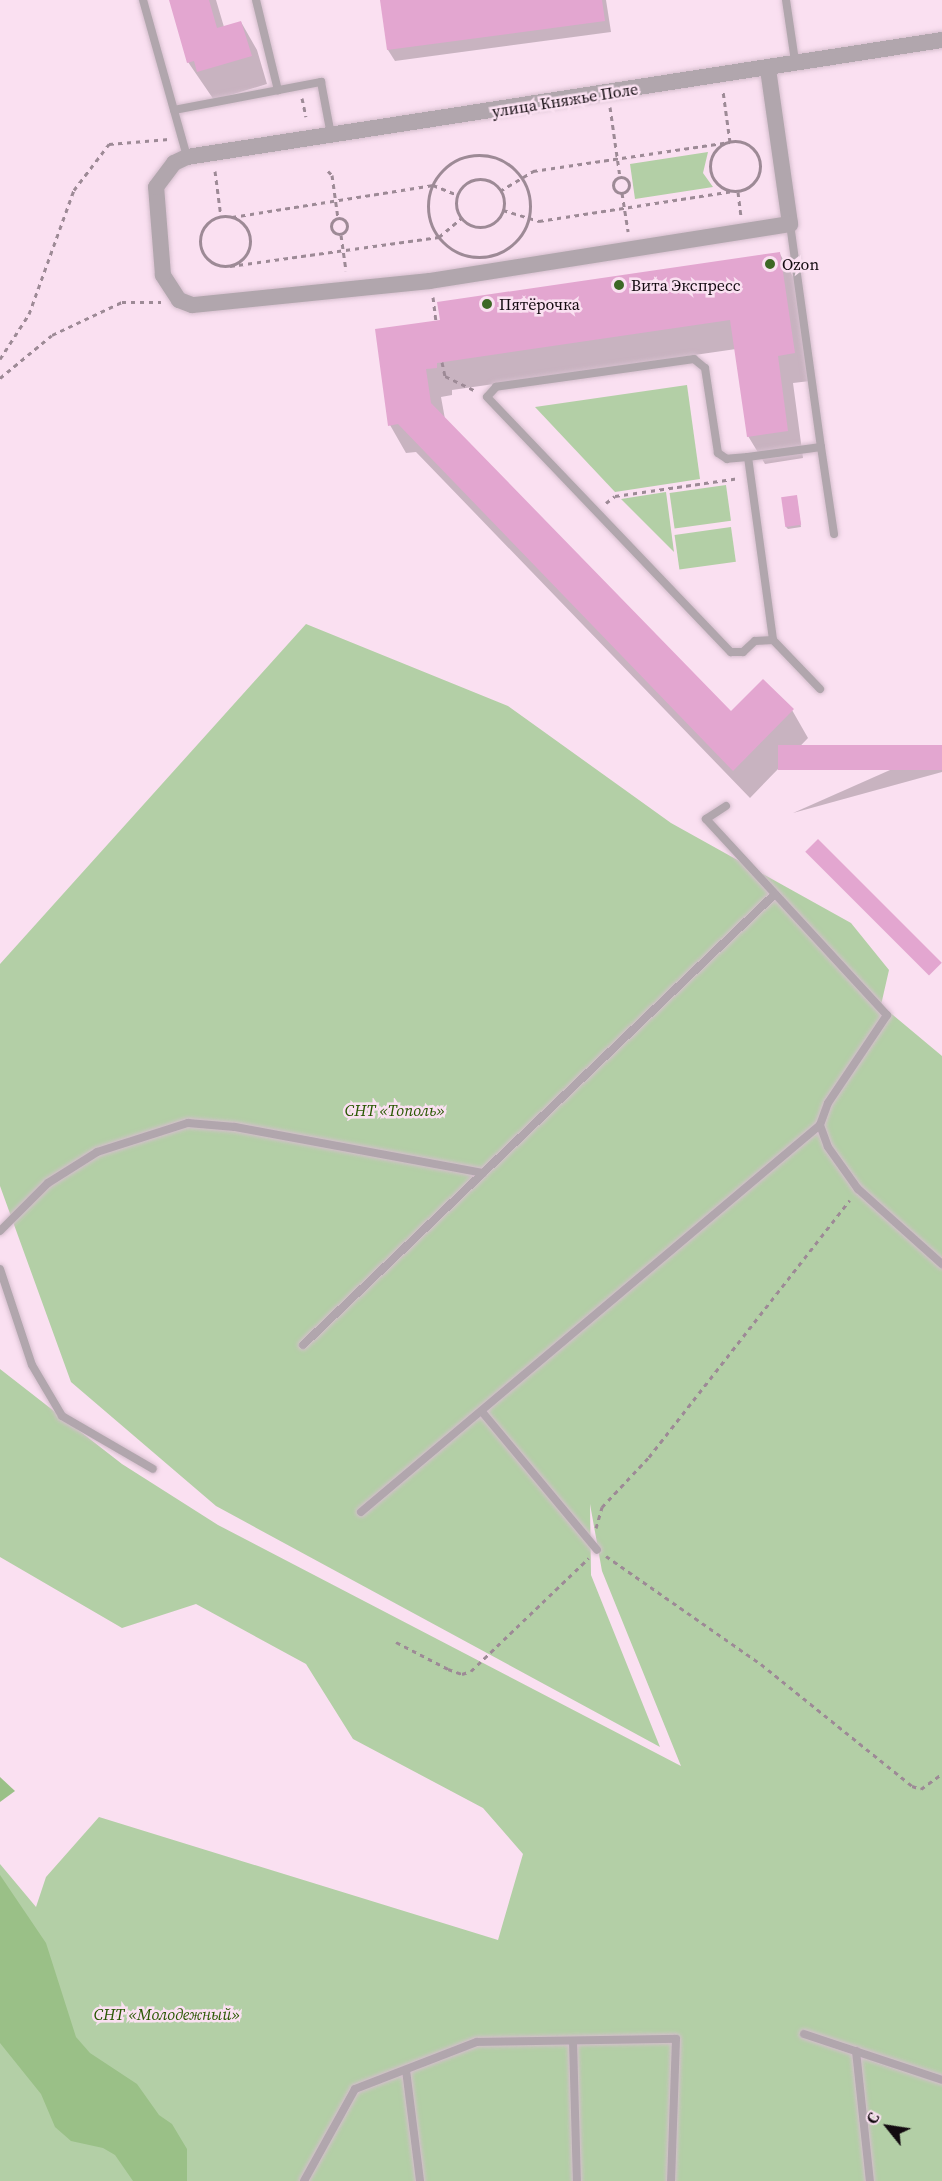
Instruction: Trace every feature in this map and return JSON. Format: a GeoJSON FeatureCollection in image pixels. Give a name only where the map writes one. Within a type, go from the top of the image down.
{"type":"FeatureCollection","features":[{"type":"Feature","properties":{"kind":"street","name":"улица Княжье Поле"},"geometry":{"type":"LineString","coordinates":[[187,157],[768,69],[795,61],[942,40]]}},
{"type":"Feature","properties":{"kind":"street"},"geometry":{"type":"LineString","coordinates":[[187,157],[163,173],[156,187],[163,275],[179,300],[192,305],[430,281],[790,224],[768,69]]}},
{"type":"Feature","properties":{"kind":"lane"},"geometry":{"type":"LineString","coordinates":[[142,0],[187,157]]}},
{"type":"Feature","properties":{"kind":"lane"},"geometry":{"type":"LineString","coordinates":[[256,0],[278,90]]}},
{"type":"Feature","properties":{"kind":"lane"},"geometry":{"type":"LineString","coordinates":[[786,0],[795,61]]}},
{"type":"Feature","properties":{"kind":"lane"},"geometry":{"type":"LineString","coordinates":[[174,110],[321,82],[331,135]]}},
{"type":"Feature","properties":{"kind":"lane"},"geometry":{"type":"LineString","coordinates":[[790,224],[834,534]]}},
{"type":"Feature","properties":{"kind":"lane"},"geometry":{"type":"LineString","coordinates":[[773,640],[755,641],[743,652],[731,652],[487,397],[496,387],[694,359],[705,368],[718,453],[727,459],[821,447]]}},
{"type":"Feature","properties":{"kind":"lane"},"geometry":{"type":"LineString","coordinates":[[748,456],[773,640],[820,689]]}},
{"type":"Feature","properties":{"kind":"lane"},"geometry":{"type":"LineString","coordinates":[[361,1512],[483,1413],[820,1125],[828,1103],[887,1015],[706,819],[726,806]]}},
{"type":"Feature","properties":{"kind":"lane"},"geometry":{"type":"LineString","coordinates":[[303,1345],[775,894]]}},
{"type":"Feature","properties":{"kind":"lane"},"geometry":{"type":"LineString","coordinates":[[0,1231],[48,1183],[97,1152],[188,1123],[236,1127],[483,1173]]}},
{"type":"Feature","properties":{"kind":"lane"},"geometry":{"type":"LineString","coordinates":[[820,1125],[828,1147],[858,1189],[942,1264]]}},
{"type":"Feature","properties":{"kind":"lane"},"geometry":{"type":"LineString","coordinates":[[0,1269],[32,1365],[62,1416],[153,1469]]}},
{"type":"Feature","properties":{"kind":"lane"},"geometry":{"type":"LineString","coordinates":[[483,1413],[597,1550]]}},
{"type":"Feature","properties":{"kind":"lane"},"geometry":{"type":"LineString","coordinates":[[804,2034],[942,2080]]}},
{"type":"Feature","properties":{"kind":"lane"},"geometry":{"type":"LineString","coordinates":[[304,2181],[355,2090],[477,2042],[676,2039],[671,2181]]}},
{"type":"Feature","properties":{"kind":"lane"},"geometry":{"type":"LineString","coordinates":[[573,2041],[577,2181]]}},
{"type":"Feature","properties":{"kind":"lane"},"geometry":{"type":"LineString","coordinates":[[856,2051],[870,2181]]}},
{"type":"Feature","properties":{"kind":"lane"},"geometry":{"type":"LineString","coordinates":[[406,2070],[420,2181]]}},
{"type":"Feature","properties":{"kind":"path"},"geometry":{"type":"LineString","coordinates":[[721,76],[730,142]]}},
{"type":"Feature","properties":{"kind":"path"},"geometry":{"type":"LineString","coordinates":[[300,86],[306,117]]}},
{"type":"Feature","properties":{"kind":"path"},"geometry":{"type":"LineString","coordinates":[[608,93],[620,177],[629,184],[622,193]]}},
{"type":"Feature","properties":{"kind":"path"},"geometry":{"type":"LineString","coordinates":[[0,359],[29,314],[74,190],[109,144],[182,138]]}},
{"type":"Feature","properties":{"kind":"path"},"geometry":{"type":"LineString","coordinates":[[730,142],[714,153],[710,169],[717,184],[732,191]]}},
{"type":"Feature","properties":{"kind":"path"},"geometry":{"type":"LineString","coordinates":[[500,191],[534,171],[730,142],[749,146],[759,159],[754,182],[738,191],[539,221],[503,210]]}},
{"type":"Feature","properties":{"kind":"path"},"geometry":{"type":"LineString","coordinates":[[212,153],[221,217]]}},
{"type":"Feature","properties":{"kind":"path"},"geometry":{"type":"LineString","coordinates":[[470,156],[502,160],[521,179],[530,200],[529,217],[522,233],[496,254],[462,254],[439,237],[429,218],[433,185],[455,161],[470,156]]}},
{"type":"Feature","properties":{"kind":"path"},"geometry":{"type":"LineString","coordinates":[[328,171],[338,218],[331,227],[341,235]]}},
{"type":"Feature","properties":{"kind":"path"},"geometry":{"type":"LineString","coordinates":[[620,177],[613,186],[622,193],[630,249]]}},
{"type":"Feature","properties":{"kind":"path"},"geometry":{"type":"LineString","coordinates":[[478,180],[492,183],[500,191],[503,210],[487,226],[471,225],[462,218],[457,207],[458,195],[464,186],[478,180]]}},
{"type":"Feature","properties":{"kind":"path"},"geometry":{"type":"LineString","coordinates":[[458,195],[433,185],[221,217],[204,228],[200,244],[214,264],[230,266],[439,237],[462,218]]}},
{"type":"Feature","properties":{"kind":"path"},"geometry":{"type":"LineString","coordinates":[[738,191],[743,231]]}},
{"type":"Feature","properties":{"kind":"path"},"geometry":{"type":"LineString","coordinates":[[230,266],[244,257],[250,242],[245,226],[232,217]]}},
{"type":"Feature","properties":{"kind":"path"},"geometry":{"type":"LineString","coordinates":[[338,218],[348,225],[341,235],[348,289]]}},
{"type":"Feature","properties":{"kind":"path"},"geometry":{"type":"LineString","coordinates":[[430,281],[436,321]]}},
{"type":"Feature","properties":{"kind":"path"},"geometry":{"type":"LineString","coordinates":[[0,378],[52,335],[122,302],[162,302],[170,308]]}},
{"type":"Feature","properties":{"kind":"path"},"geometry":{"type":"LineString","coordinates":[[442,362],[448,379],[487,397]]}},
{"type":"Feature","properties":{"kind":"path"},"geometry":{"type":"LineString","coordinates":[[595,512],[615,496],[751,476]]}},
{"type":"Feature","properties":{"kind":"path"},"geometry":{"type":"LineString","coordinates":[[858,1189],[649,1457],[602,1507],[595,1530],[597,1550],[761,1664],[912,1785],[921,1789],[942,1774]]}},
{"type":"Feature","properties":{"kind":"path"},"geometry":{"type":"LineString","coordinates":[[396,1642],[448,1669],[462,1674],[471,1671],[597,1550]]}},
{"type":"Feature","properties":{"kind":"green space"},"geometry":{"type":"Polygon","coordinates":[[[708,152],[703,173],[713,187],[635,199],[630,164],[708,152]]]}},
{"type":"Feature","properties":{"kind":"green space"},"geometry":{"type":"Polygon","coordinates":[[[687,385],[700,479],[615,492],[535,407],[687,385]]]}},
{"type":"Feature","properties":{"kind":"green space"},"geometry":{"type":"Polygon","coordinates":[[[726,485],[731,521],[675,529],[670,493],[726,485]]]}},
{"type":"Feature","properties":{"kind":"green space"},"geometry":{"type":"Polygon","coordinates":[[[666,492],[674,552],[621,499],[666,492]]]}},
{"type":"Feature","properties":{"kind":"green space"},"geometry":{"type":"Polygon","coordinates":[[[731,527],[736,562],[679,570],[675,535],[731,527]]]}},
{"type":"Feature","properties":{"kind":"green space"},"geometry":{"type":"Polygon","coordinates":[[[306,624],[508,706],[671,823],[851,923],[889,970],[881,1005],[942,1056],[942,2181],[0,2181],[0,1864],[36,1907],[46,1877],[99,1817],[498,1940],[523,1854],[483,1808],[353,1739],[306,1664],[196,1604],[122,1628],[0,1557],[0,1369],[122,1464],[218,1525],[681,1766],[602,1571],[590,1504],[591,1575],[660,1747],[216,1506],[71,1382],[0,1186],[0,964],[306,624]]]}},
{"type":"Feature","properties":{"kind":"shaded area"},"geometry":{"type":"Polygon","coordinates":[[[0,1777],[15,1791],[0,1802],[0,1777]]]}},
{"type":"Feature","properties":{"kind":"shaded area"},"geometry":{"type":"Polygon","coordinates":[[[0,1875],[46,1943],[76,2037],[90,2053],[137,2084],[159,2115],[172,2124],[187,2149],[187,2181],[133,2181],[115,2155],[103,2148],[71,2141],[55,2127],[41,2094],[0,2043],[0,1875]]]}},
{"type":"Feature","properties":{"kind":"building"},"geometry":{"type":"Polygon","coordinates":[[[169,0],[209,0],[217,28],[241,21],[252,56],[197,72],[194,61],[187,63],[169,0]]]}},
{"type":"Feature","properties":{"kind":"building"},"geometry":{"type":"Polygon","coordinates":[[[380,0],[602,0],[605,21],[387,50],[380,0]]]}},
{"type":"Feature","properties":{"kind":"building"},"geometry":{"type":"Polygon","coordinates":[[[780,252],[795,353],[778,356],[788,431],[747,437],[730,320],[437,363],[437,368],[426,369],[431,403],[731,711],[763,679],[794,709],[733,771],[398,424],[388,426],[375,329],[440,320],[437,302],[780,252]]]}},
{"type":"Feature","properties":{"kind":"building"},"geometry":{"type":"Polygon","coordinates":[[[797,495],[801,525],[785,527],[781,497],[797,495]]]}},
{"type":"Feature","properties":{"kind":"building"},"geometry":{"type":"Polygon","coordinates":[[[778,745],[942,745],[942,770],[778,770],[778,745]]]}},
{"type":"Feature","properties":{"kind":"building"},"geometry":{"type":"Polygon","coordinates":[[[818,839],[942,963],[929,975],[805,852],[818,839]]]}},
{"type":"Feature","properties":{"kind":"place","name":"Ozon"},"geometry":{"type":"Point","coordinates":[770,264]}},
{"type":"Feature","properties":{"kind":"place","name":"Вита Экспресс"},"geometry":{"type":"Point","coordinates":[619,285]}},
{"type":"Feature","properties":{"kind":"place","name":"Пятёрочка"},"geometry":{"type":"Point","coordinates":[487,304]}},
{"type":"Feature","properties":{"kind":"park label","name":"СНТ «Тополь»"},"geometry":{"type":"Point","coordinates":[395,1110]}},
{"type":"Feature","properties":{"kind":"park label","name":"СНТ «Молодежный»"},"geometry":{"type":"Point","coordinates":[167,2014]}}]}
